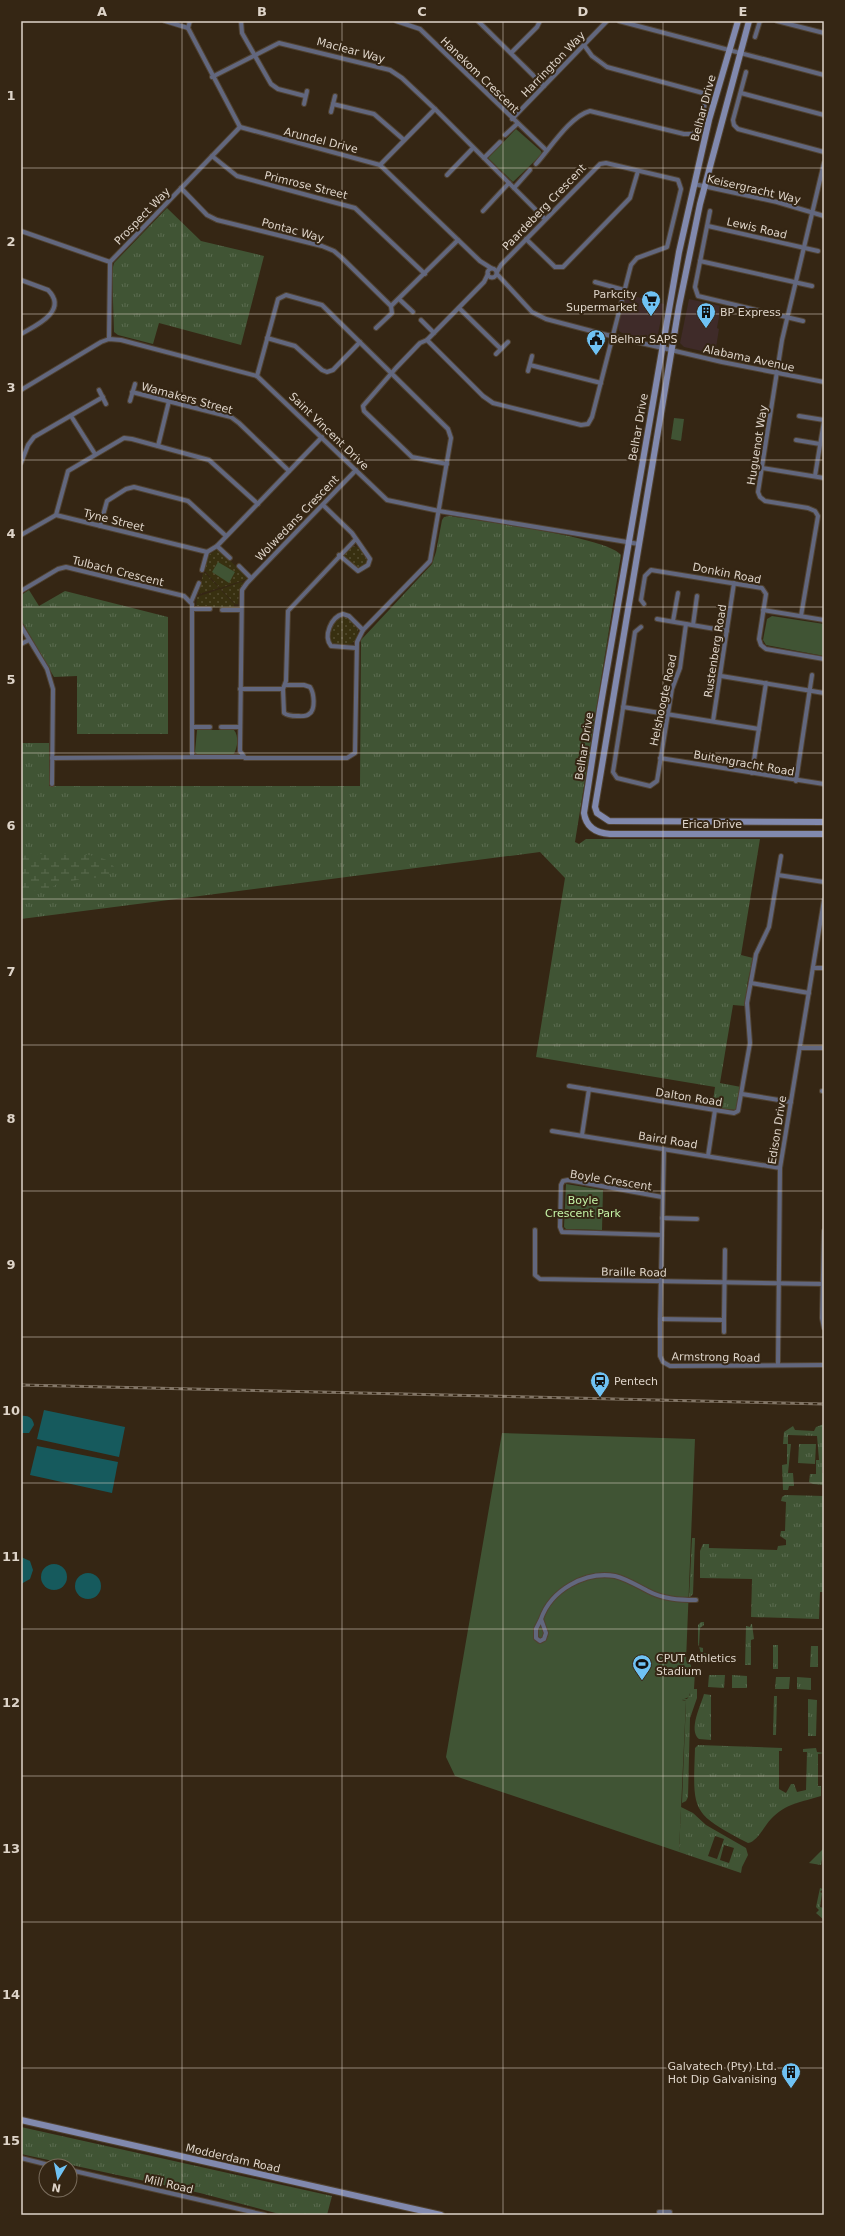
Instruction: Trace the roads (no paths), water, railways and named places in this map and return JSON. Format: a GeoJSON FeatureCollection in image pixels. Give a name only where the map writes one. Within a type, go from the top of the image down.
{"type":"FeatureCollection","features":[{"type":"Feature","properties":{"kind":"main road","name":"Belhar Drive"},"geometry":{"type":"LineString","coordinates":[[600,833],[594,830],[585,820],[584,812],[662,348],[693,184],[709,120],[738,21]]}},
{"type":"Feature","properties":{"kind":"main road","name":"Belhar Drive"},"geometry":{"type":"LineString","coordinates":[[609,821],[597,813],[595,800],[671,350],[705,186],[749,21]]}},
{"type":"Feature","properties":{"kind":"main road","name":"Erica Drive"},"geometry":{"type":"LineString","coordinates":[[609,821],[824,822]]}},
{"type":"Feature","properties":{"kind":"main road","name":"Erica Drive"},"geometry":{"type":"LineString","coordinates":[[600,833],[824,834]]}},
{"type":"Feature","properties":{"kind":"main road","name":"Modderdam Road"},"geometry":{"type":"LineString","coordinates":[[21,2120],[441,2215]]}},
{"type":"Feature","properties":{"kind":"street"},"geometry":{"type":"LineString","coordinates":[[166,21],[188,28]]}},
{"type":"Feature","properties":{"kind":"street"},"geometry":{"type":"LineString","coordinates":[[190,21],[188,28],[212,77],[240,127]]}},
{"type":"Feature","properties":{"kind":"street"},"geometry":{"type":"LineString","coordinates":[[241,21],[240,29],[274,87],[305,96]]}},
{"type":"Feature","properties":{"kind":"street","name":"Hanekom Crescent"},"geometry":{"type":"LineString","coordinates":[[396,21],[420,29],[517,124],[546,150]]}},
{"type":"Feature","properties":{"kind":"street"},"geometry":{"type":"LineString","coordinates":[[478,21],[544,86]]}},
{"type":"Feature","properties":{"kind":"street"},"geometry":{"type":"LineString","coordinates":[[511,53],[537,28],[540,21]]}},
{"type":"Feature","properties":{"kind":"street","name":"Harrington Way"},"geometry":{"type":"LineString","coordinates":[[512,119],[607,21]]}},
{"type":"Feature","properties":{"kind":"street"},"geometry":{"type":"LineString","coordinates":[[619,21],[824,75]]}},
{"type":"Feature","properties":{"kind":"street"},"geometry":{"type":"LineString","coordinates":[[755,37],[760,21]]}},
{"type":"Feature","properties":{"kind":"street"},"geometry":{"type":"LineString","coordinates":[[777,21],[790,23],[824,34]]}},
{"type":"Feature","properties":{"kind":"street","name":"Maclear Way"},"geometry":{"type":"LineString","coordinates":[[212,77],[275,44],[284,43],[384,68],[402,78],[545,219]]}},
{"type":"Feature","properties":{"kind":"street"},"geometry":{"type":"LineString","coordinates":[[536,164],[546,150],[580,116],[590,111],[684,134],[694,134],[698,126],[705,100],[703,93],[607,67],[592,56],[584,45]]}},
{"type":"Feature","properties":{"kind":"street"},"geometry":{"type":"LineString","coordinates":[[746,72],[733,120],[734,125],[738,129],[824,152]]}},
{"type":"Feature","properties":{"kind":"street"},"geometry":{"type":"LineString","coordinates":[[304,104],[307,91]]}},
{"type":"Feature","properties":{"kind":"street"},"geometry":{"type":"LineString","coordinates":[[741,93],[824,115]]}},
{"type":"Feature","properties":{"kind":"street"},"geometry":{"type":"LineString","coordinates":[[331,112],[335,96]]}},
{"type":"Feature","properties":{"kind":"street"},"geometry":{"type":"LineString","coordinates":[[333,104],[374,114],[404,140]]}},
{"type":"Feature","properties":{"kind":"street"},"geometry":{"type":"LineString","coordinates":[[380,165],[435,109]]}},
{"type":"Feature","properties":{"kind":"street"},"geometry":{"type":"LineString","coordinates":[[506,135],[517,124]]}},
{"type":"Feature","properties":{"kind":"street","name":"Prospect Way"},"geometry":{"type":"LineString","coordinates":[[110,262],[240,127]]}},
{"type":"Feature","properties":{"kind":"street","name":"Arundel Drive"},"geometry":{"type":"LineString","coordinates":[[240,127],[380,165],[538,316],[613,337],[671,350]]}},
{"type":"Feature","properties":{"kind":"street"},"geometry":{"type":"LineString","coordinates":[[484,158],[500,142]]}},
{"type":"Feature","properties":{"kind":"street"},"geometry":{"type":"LineString","coordinates":[[447,175],[473,148]]}},
{"type":"Feature","properties":{"kind":"street","name":"Primrose Street"},"geometry":{"type":"LineString","coordinates":[[212,156],[237,176],[355,208],[425,274]]}},
{"type":"Feature","properties":{"kind":"street","name":"Paardeberg Crescent"},"geometry":{"type":"LineString","coordinates":[[427,340],[488,400],[580,425],[591,421],[624,290],[634,261],[667,247],[681,189],[678,180],[606,163],[600,164],[492,273]]}},
{"type":"Feature","properties":{"kind":"street","name":"Huguenot Way"},"geometry":{"type":"LineString","coordinates":[[801,616],[818,516],[812,510],[763,500],[758,492],[787,318],[824,163]]}},
{"type":"Feature","properties":{"kind":"street"},"geometry":{"type":"LineString","coordinates":[[514,188],[530,170]]}},
{"type":"Feature","properties":{"kind":"street"},"geometry":{"type":"LineString","coordinates":[[526,239],[555,267],[563,267],[630,198],[638,171]]}},
{"type":"Feature","properties":{"kind":"street"},"geometry":{"type":"LineString","coordinates":[[483,211],[509,183]]}},
{"type":"Feature","properties":{"kind":"street","name":"Keisergracht Way"},"geometry":{"type":"LineString","coordinates":[[693,184],[812,211],[824,216]]}},
{"type":"Feature","properties":{"kind":"street","name":"Pontac Way"},"geometry":{"type":"LineString","coordinates":[[181,188],[207,214],[217,220],[322,246],[334,251],[391,306]]}},
{"type":"Feature","properties":{"kind":"street"},"geometry":{"type":"LineString","coordinates":[[710,211],[700,261],[696,292],[702,298],[803,321]]}},
{"type":"Feature","properties":{"kind":"street","name":"Lewis Road"},"geometry":{"type":"LineString","coordinates":[[708,226],[818,251]]}},
{"type":"Feature","properties":{"kind":"street"},"geometry":{"type":"LineString","coordinates":[[21,231],[110,262],[110,339],[21,390]]}},
{"type":"Feature","properties":{"kind":"street"},"geometry":{"type":"LineString","coordinates":[[376,328],[392,313],[391,306],[458,240]]}},
{"type":"Feature","properties":{"kind":"street"},"geometry":{"type":"LineString","coordinates":[[700,261],[812,286]]}},
{"type":"Feature","properties":{"kind":"street"},"geometry":{"type":"LineString","coordinates":[[447,464],[409,455],[364,411],[365,402],[392,374],[402,361],[422,342],[427,340],[492,273]]}},
{"type":"Feature","properties":{"kind":"street"},"geometry":{"type":"LineString","coordinates":[[21,280],[48,290],[54,300],[53,309],[49,318],[21,334]]}},
{"type":"Feature","properties":{"kind":"street"},"geometry":{"type":"LineString","coordinates":[[595,282],[624,290]]}},
{"type":"Feature","properties":{"kind":"street"},"geometry":{"type":"LineString","coordinates":[[52,758],[347,758],[353,756],[356,750],[356,648],[358,638],[363,630],[430,561],[451,438],[448,429],[322,305],[286,295],[279,297],[276,301],[257,376]]}},
{"type":"Feature","properties":{"kind":"street"},"geometry":{"type":"LineString","coordinates":[[399,299],[413,312]]}},
{"type":"Feature","properties":{"kind":"street"},"geometry":{"type":"LineString","coordinates":[[459,308],[501,349]]}},
{"type":"Feature","properties":{"kind":"street"},"geometry":{"type":"LineString","coordinates":[[421,320],[434,333]]}},
{"type":"Feature","properties":{"kind":"street"},"geometry":{"type":"LineString","coordinates":[[267,338],[295,346],[322,370],[327,372],[333,370],[360,342]]}},
{"type":"Feature","properties":{"kind":"street","name":"Saint Vincent Drive"},"geometry":{"type":"LineString","coordinates":[[110,339],[257,376],[387,500],[439,511],[639,544]]}},
{"type":"Feature","properties":{"kind":"street"},"geometry":{"type":"LineString","coordinates":[[496,354],[508,342]]}},
{"type":"Feature","properties":{"kind":"street","name":"Alabama Avenue"},"geometry":{"type":"LineString","coordinates":[[671,350],[777,374],[824,382]]}},
{"type":"Feature","properties":{"kind":"street"},"geometry":{"type":"LineString","coordinates":[[528,371],[532,356]]}},
{"type":"Feature","properties":{"kind":"street"},"geometry":{"type":"LineString","coordinates":[[530,365],[601,383]]}},
{"type":"Feature","properties":{"kind":"street","name":"Wamakers Street"},"geometry":{"type":"LineString","coordinates":[[130,401],[135,384]]}},
{"type":"Feature","properties":{"kind":"street"},"geometry":{"type":"LineString","coordinates":[[99,390],[106,404]]}},
{"type":"Feature","properties":{"kind":"street","name":"Wamakers Street"},"geometry":{"type":"LineString","coordinates":[[132,392],[235,420],[289,471]]}},
{"type":"Feature","properties":{"kind":"street"},"geometry":{"type":"LineString","coordinates":[[21,463],[28,445],[34,437],[102,397]]}},
{"type":"Feature","properties":{"kind":"street"},"geometry":{"type":"LineString","coordinates":[[158,446],[169,401]]}},
{"type":"Feature","properties":{"kind":"street"},"geometry":{"type":"LineString","coordinates":[[71,416],[95,454]]}},
{"type":"Feature","properties":{"kind":"street"},"geometry":{"type":"LineString","coordinates":[[799,416],[824,421],[815,476]]}},
{"type":"Feature","properties":{"kind":"street"},"geometry":{"type":"LineString","coordinates":[[202,570],[207,552],[217,546],[322,437]]}},
{"type":"Feature","properties":{"kind":"street"},"geometry":{"type":"LineString","coordinates":[[21,534],[56,515],[66,473],[95,454],[124,438],[209,460],[258,504]]}},
{"type":"Feature","properties":{"kind":"street"},"geometry":{"type":"LineString","coordinates":[[796,440],[820,444]]}},
{"type":"Feature","properties":{"kind":"street"},"geometry":{"type":"LineString","coordinates":[[762,468],[824,478]]}},
{"type":"Feature","properties":{"kind":"street","name":"Wolwedans Crescent"},"geometry":{"type":"LineString","coordinates":[[244,757],[240,751],[240,610],[242,590],[251,578],[356,470]]}},
{"type":"Feature","properties":{"kind":"street"},"geometry":{"type":"LineString","coordinates":[[100,526],[107,501],[126,489],[134,487],[188,501],[226,536]]}},
{"type":"Feature","properties":{"kind":"street"},"geometry":{"type":"LineString","coordinates":[[323,505],[352,533],[355,540],[370,558],[368,564],[358,572],[339,555]]}},
{"type":"Feature","properties":{"kind":"street","name":"Tyne Street"},"geometry":{"type":"LineString","coordinates":[[56,515],[207,552]]}},
{"type":"Feature","properties":{"kind":"street"},"geometry":{"type":"LineString","coordinates":[[286,685],[304,685],[310,687],[313,693],[312,710],[306,716],[290,716],[284,713],[283,689],[286,685],[288,611],[339,555],[355,540]]}},
{"type":"Feature","properties":{"kind":"street"},"geometry":{"type":"LineString","coordinates":[[217,546],[230,558]]}},
{"type":"Feature","properties":{"kind":"street"},"geometry":{"type":"LineString","coordinates":[[239,566],[251,578]]}},
{"type":"Feature","properties":{"kind":"street","name":"Tulbach Crescent"},"geometry":{"type":"LineString","coordinates":[[21,591],[58,569],[66,567],[184,596],[191,602]]}},
{"type":"Feature","properties":{"kind":"street","name":"Donkin Road"},"geometry":{"type":"LineString","coordinates":[[644,604],[641,600],[645,576],[651,570],[764,589],[766,594],[759,639],[762,646],[766,649],[824,659]]}},
{"type":"Feature","properties":{"kind":"street"},"geometry":{"type":"LineString","coordinates":[[192,757],[193,609],[191,602],[199,583]]}},
{"type":"Feature","properties":{"kind":"street","name":"Rustenberg Road"},"geometry":{"type":"LineString","coordinates":[[713,721],[728,631],[734,583]]}},
{"type":"Feature","properties":{"kind":"street"},"geometry":{"type":"LineString","coordinates":[[673,621],[678,592]]}},
{"type":"Feature","properties":{"kind":"street"},"geometry":{"type":"LineString","coordinates":[[693,625],[697,596]]}},
{"type":"Feature","properties":{"kind":"street"},"geometry":{"type":"LineString","coordinates":[[193,609],[210,609]]}},
{"type":"Feature","properties":{"kind":"street"},"geometry":{"type":"LineString","coordinates":[[222,610],[240,610]]}},
{"type":"Feature","properties":{"kind":"street"},"geometry":{"type":"LineString","coordinates":[[763,610],[824,620]]}},
{"type":"Feature","properties":{"kind":"street"},"geometry":{"type":"LineString","coordinates":[[356,648],[331,646],[328,641],[330,626],[337,616],[343,614],[349,616],[363,630]]}},
{"type":"Feature","properties":{"kind":"street"},"geometry":{"type":"LineString","coordinates":[[657,619],[728,631]]}},
{"type":"Feature","properties":{"kind":"street","name":"Helshoogte Road"},"geometry":{"type":"LineString","coordinates":[[623,707],[613,770],[614,776],[619,779],[650,786],[655,784],[657,781],[672,689],[680,668],[686,624]]}},
{"type":"Feature","properties":{"kind":"street"},"geometry":{"type":"LineString","coordinates":[[21,626],[51,678],[52,784]]}},
{"type":"Feature","properties":{"kind":"street"},"geometry":{"type":"LineString","coordinates":[[641,627],[635,632],[623,707],[759,729]]}},
{"type":"Feature","properties":{"kind":"street"},"geometry":{"type":"LineString","coordinates":[[21,644],[29,640]]}},
{"type":"Feature","properties":{"kind":"street"},"geometry":{"type":"LineString","coordinates":[[796,781],[812,675]]}},
{"type":"Feature","properties":{"kind":"street"},"geometry":{"type":"LineString","coordinates":[[721,676],[824,693]]}},
{"type":"Feature","properties":{"kind":"street"},"geometry":{"type":"LineString","coordinates":[[752,773],[766,683]]}},
{"type":"Feature","properties":{"kind":"street"},"geometry":{"type":"LineString","coordinates":[[240,689],[283,689]]}},
{"type":"Feature","properties":{"kind":"street"},"geometry":{"type":"LineString","coordinates":[[192,727],[210,727]]}},
{"type":"Feature","properties":{"kind":"street"},"geometry":{"type":"LineString","coordinates":[[221,727],[240,727]]}},
{"type":"Feature","properties":{"kind":"street","name":"Buitengracht Road"},"geometry":{"type":"LineString","coordinates":[[660,758],[796,781],[824,784]]}},
{"type":"Feature","properties":{"kind":"street","name":"Dalton Road"},"geometry":{"type":"LineString","coordinates":[[569,1086],[715,1110],[736,1112],[739,1108],[742,1094],[750,1042],[746,1010],[756,954],[769,927],[781,856]]}},
{"type":"Feature","properties":{"kind":"street"},"geometry":{"type":"LineString","coordinates":[[778,875],[824,882]]}},
{"type":"Feature","properties":{"kind":"street","name":"Edison Drive"},"geometry":{"type":"LineString","coordinates":[[778,1364],[780,1168],[824,900]]}},
{"type":"Feature","properties":{"kind":"street"},"geometry":{"type":"LineString","coordinates":[[813,968],[824,968]]}},
{"type":"Feature","properties":{"kind":"street"},"geometry":{"type":"LineString","coordinates":[[751,983],[809,993]]}},
{"type":"Feature","properties":{"kind":"street"},"geometry":{"type":"LineString","coordinates":[[800,1048],[824,1048]]}},
{"type":"Feature","properties":{"kind":"street"},"geometry":{"type":"LineString","coordinates":[[582,1135],[589,1089]]}},
{"type":"Feature","properties":{"kind":"street"},"geometry":{"type":"LineString","coordinates":[[742,1094],[791,1102]]}},
{"type":"Feature","properties":{"kind":"street"},"geometry":{"type":"LineString","coordinates":[[708,1156],[715,1110]]}},
{"type":"Feature","properties":{"kind":"street","name":"Baird Road"},"geometry":{"type":"LineString","coordinates":[[552,1131],[780,1168]]}},
{"type":"Feature","properties":{"kind":"street","name":"Armstrong Road"},"geometry":{"type":"LineString","coordinates":[[664,1149],[660,1319],[660,1356],[663,1362],[668,1366],[771,1366],[778,1364]]}},
{"type":"Feature","properties":{"kind":"street","name":"Boyle Crescent"},"geometry":{"type":"LineString","coordinates":[[662,1197],[568,1180],[563,1182],[561,1185],[560,1227],[562,1232],[662,1235]]}},
{"type":"Feature","properties":{"kind":"street"},"geometry":{"type":"LineString","coordinates":[[662,1218],[697,1219]]}},
{"type":"Feature","properties":{"kind":"street","name":"Braille Road"},"geometry":{"type":"LineString","coordinates":[[535,1230],[535,1275],[540,1279],[823,1284]]}},
{"type":"Feature","properties":{"kind":"street"},"geometry":{"type":"LineString","coordinates":[[824,1231],[822,1318],[824,1328]]}},
{"type":"Feature","properties":{"kind":"street"},"geometry":{"type":"LineString","coordinates":[[724,1332],[725,1250]]}},
{"type":"Feature","properties":{"kind":"street"},"geometry":{"type":"LineString","coordinates":[[660,1319],[724,1320]]}},
{"type":"Feature","properties":{"kind":"street"},"geometry":{"type":"LineString","coordinates":[[778,1364],[824,1365]]}},
{"type":"Feature","properties":{"kind":"street"},"geometry":{"type":"LineString","coordinates":[[541,1619],[546,1633],[544,1639],[540,1641],[537,1640],[535,1634],[541,1619],[552,1600],[569,1585],[598,1576],[619,1578],[663,1597],[696,1600]]}},
{"type":"Feature","properties":{"kind":"street"},"geometry":{"type":"LineString","coordinates":[[21,2158],[38,2162]]}},
{"type":"Feature","properties":{"kind":"street","name":"Mill Road"},"geometry":{"type":"LineString","coordinates":[[78,2172],[265,2215]]}},
{"type":"Feature","properties":{"kind":"street"},"geometry":{"type":"LineString","coordinates":[[659,2212],[670,2212]]}},
{"type":"Feature","properties":{"kind":"water"},"geometry":{"type":"Polygon","coordinates":[[[44,1410],[125,1427],[119,1457],[37,1439],[44,1410]]]}},
{"type":"Feature","properties":{"kind":"water"},"geometry":{"type":"Polygon","coordinates":[[[21,1416],[26,1416],[33,1420],[34,1425],[29,1433],[21,1433],[21,1416]]]}},
{"type":"Feature","properties":{"kind":"water"},"geometry":{"type":"Polygon","coordinates":[[[37,1446],[118,1462],[112,1493],[30,1475],[37,1446]]]}},
{"type":"Feature","properties":{"kind":"water"},"geometry":{"type":"Polygon","coordinates":[[[21,1557],[30,1561],[33,1570],[30,1579],[21,1584],[21,1557]]]}},
{"type":"Feature","properties":{"kind":"water"},"geometry":{"type":"Polygon","coordinates":[[[54,1564],[63,1568],[67,1577],[63,1586],[54,1590],[45,1586],[41,1577],[45,1568],[54,1564]]]}},
{"type":"Feature","properties":{"kind":"water"},"geometry":{"type":"Polygon","coordinates":[[[88,1573],[97,1577],[101,1586],[97,1595],[88,1599],[79,1595],[75,1586],[79,1577],[88,1573]]]}},
{"type":"Feature","properties":{"kind":"railway"},"geometry":{"type":"LineString","coordinates":[[21,1385],[824,1404]]}},
{"type":"Feature","properties":{"kind":"place","name":"Parkcity Supermarket"},"geometry":{"type":"Point","coordinates":[651,317]}},
{"type":"Feature","properties":{"kind":"place","name":"BP Express"},"geometry":{"type":"Point","coordinates":[706,329]}},
{"type":"Feature","properties":{"kind":"place","name":"Belhar SAPS"},"geometry":{"type":"Point","coordinates":[596,356]}},
{"type":"Feature","properties":{"kind":"place","name":"Pentech"},"geometry":{"type":"Point","coordinates":[600,1398]}},
{"type":"Feature","properties":{"kind":"place","name":"CPUT Athletics Stadium"},"geometry":{"type":"Point","coordinates":[642,1681]}},
{"type":"Feature","properties":{"kind":"place","name":"Galvatech (Pty) Ltd. Hot Dip Galvanising"},"geometry":{"type":"Point","coordinates":[791,2089]}},
{"type":"Feature","properties":{"kind":"park label","name":"Boyle Crescent Park"},"geometry":{"type":"Point","coordinates":[583,1206]}}]}
